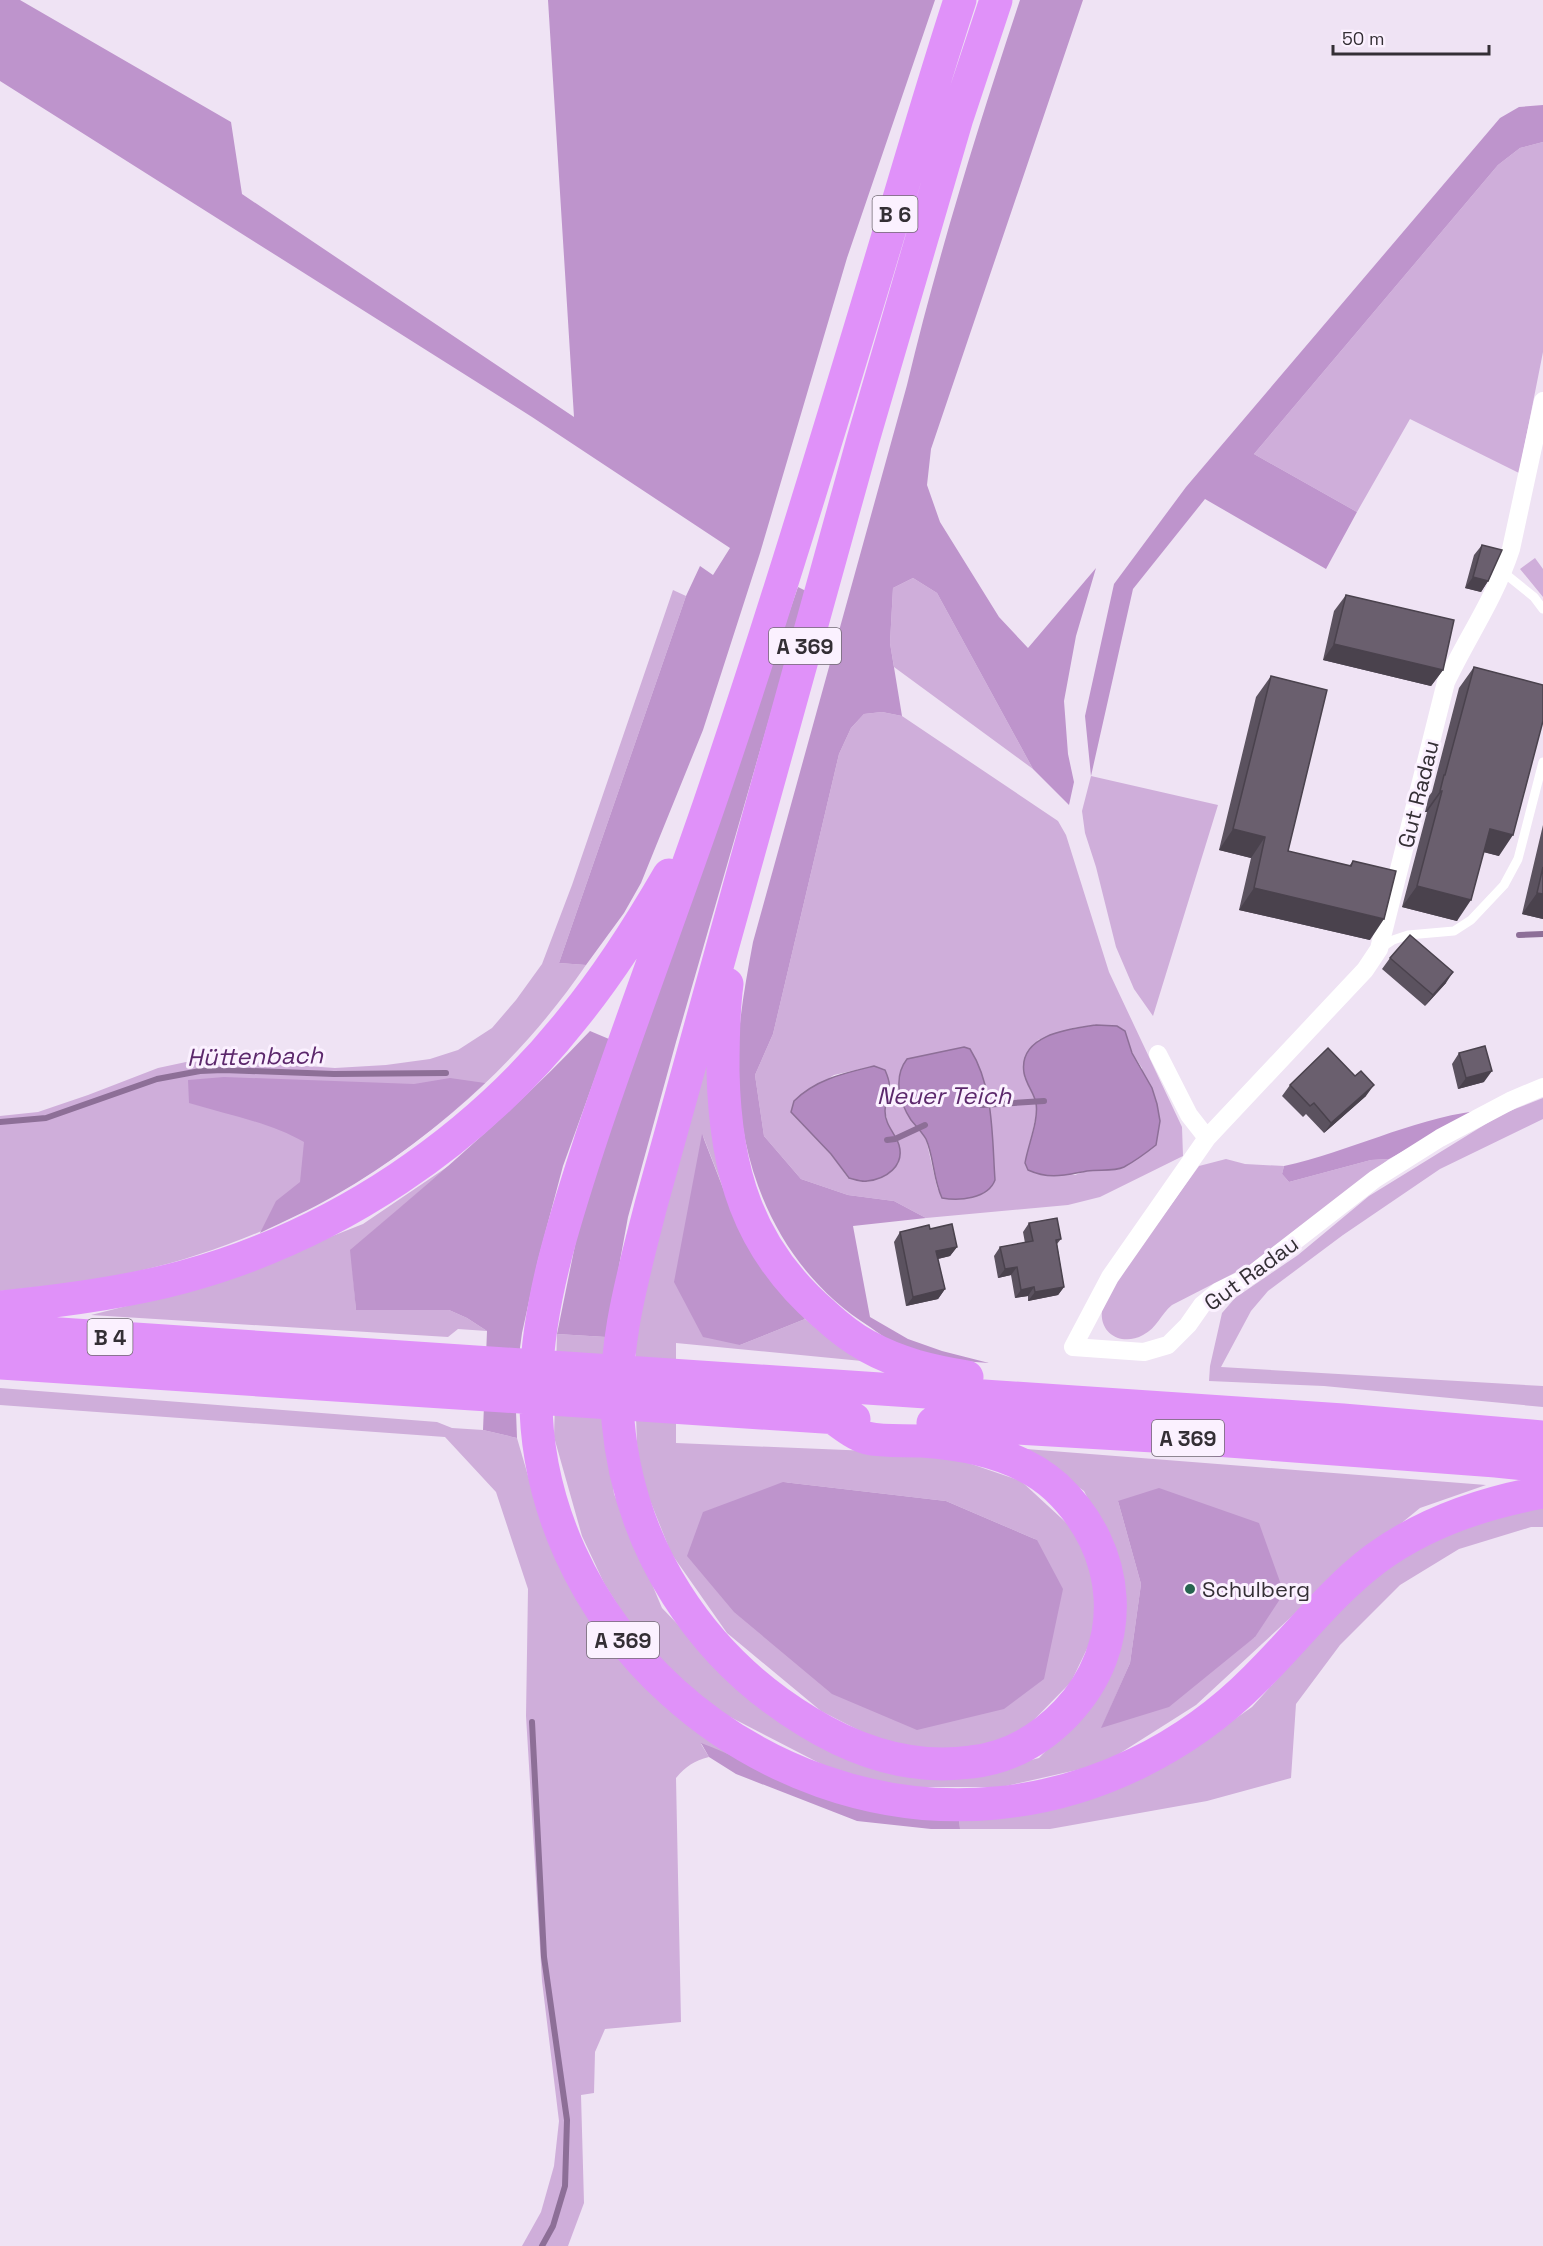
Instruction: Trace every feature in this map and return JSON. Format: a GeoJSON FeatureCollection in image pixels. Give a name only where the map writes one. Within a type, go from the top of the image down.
{"type":"FeatureCollection","features":[{"type":"Feature","properties":{"kind":"highway","name":"B 6"},"geometry":{"type":"LineString","coordinates":[[830,428],[960,0]]}},
{"type":"Feature","properties":{"kind":"highway","name":"B 6"},"geometry":{"type":"LineString","coordinates":[[863,440],[957,118],[996,0]]}},
{"type":"Feature","properties":{"kind":"highway","name":"A 369"},"geometry":{"type":"LineString","coordinates":[[830,428],[770,622],[710,803],[560,1233],[545,1299],[536,1382],[538,1431],[544,1467],[560,1526],[580,1572],[609,1621],[641,1662],[701,1717],[728,1737],[786,1767],[828,1784],[887,1799],[933,1804],[991,1804],[1066,1791],[1137,1764],[1184,1737],[1254,1681],[1344,1586],[1373,1561],[1401,1542],[1466,1510],[1543,1492]]}},
{"type":"Feature","properties":{"kind":"highway","name":"A 369"},"geometry":{"type":"LineString","coordinates":[[863,440],[748,852],[725,1000],[723,1075],[726,1119],[737,1181],[747,1211],[759,1236],[793,1285],[839,1327],[867,1346],[926,1370],[1014,1381],[1037,1399]]}},
{"type":"Feature","properties":{"kind":"highway"},"geometry":{"type":"LineString","coordinates":[[0,1306],[137,1288],[184,1277],[240,1259],[329,1220],[409,1171],[498,1099],[536,1062],[573,1018],[638,927],[710,803]]}},
{"type":"Feature","properties":{"kind":"highway"},"geometry":{"type":"LineString","coordinates":[[748,852],[624,1312],[619,1347],[618,1417],[622,1454],[633,1501],[663,1572],[678,1598],[716,1646],[754,1686],[822,1731],[844,1742],[884,1756],[938,1764],[975,1762],[994,1757],[1023,1746],[1045,1734],[1083,1693],[1097,1670],[1106,1646],[1110,1626],[1111,1602],[1108,1582],[1094,1538],[1082,1519],[1055,1486],[1018,1463],[965,1446],[865,1438],[832,1418]]}},
{"type":"Feature","properties":{"kind":"highway","name":"B 4"},"geometry":{"type":"LineString","coordinates":[[0,1330],[220,1345]]}},
{"type":"Feature","properties":{"kind":"highway","name":"A 369"},"geometry":{"type":"LineString","coordinates":[[220,1345],[457,1361],[710,1394],[832,1418],[1200,1438],[1543,1466]]}},
{"type":"Feature","properties":{"kind":"highway","name":"B 4"},"geometry":{"type":"LineString","coordinates":[[0,1363],[215,1377]]}},
{"type":"Feature","properties":{"kind":"highway","name":"A 369"},"geometry":{"type":"LineString","coordinates":[[215,1377],[455,1393],[1037,1399],[1332,1419],[1543,1437]]}},
{"type":"Feature","properties":{"kind":"street","name":"Gut Radau"},"geometry":{"type":"LineString","coordinates":[[1543,401],[1511,549],[1480,622],[1446,682],[1379,949],[1365,970],[1208,1138],[1145,1224],[1110,1277],[1073,1347],[1144,1352],[1167,1345],[1188,1325],[1202,1305],[1219,1291],[1250,1276],[1375,1179],[1440,1138],[1512,1100],[1543,1087]]}},
{"type":"Feature","properties":{"kind":"street"},"geometry":{"type":"LineString","coordinates":[[1158,1053],[1189,1115],[1208,1138]]}},
{"type":"Feature","properties":{"kind":"lane"},"geometry":{"type":"LineString","coordinates":[[1503,572],[1534,597],[1543,609]]}},
{"type":"Feature","properties":{"kind":"lane"},"geometry":{"type":"LineString","coordinates":[[1379,949],[1393,940],[1408,935],[1454,931],[1471,920],[1504,885],[1518,859],[1543,762]]}},
{"type":"Feature","properties":{"kind":"shaded area"},"geometry":{"type":"Polygon","coordinates":[[[0,0],[20,0],[231,122],[242,194],[574,417],[548,0],[935,0],[847,258],[760,553],[703,730],[641,883],[624,913],[586,965],[559,963],[686,596],[700,566],[713,575],[730,548],[532,417],[0,81],[0,0]]]}},
{"type":"Feature","properties":{"kind":"shaded area"},"geometry":{"type":"Polygon","coordinates":[[[1020,0],[1083,0],[931,449],[927,485],[940,522],[999,617],[1028,648],[1096,568],[1076,636],[1064,701],[1068,754],[1074,782],[1069,805],[1033,769],[937,593],[913,578],[893,588],[890,643],[902,716],[882,712],[864,714],[851,728],[839,754],[773,1034],[755,1075],[764,1136],[801,1179],[848,1195],[894,1201],[926,1218],[853,1226],[870,1317],[908,1339],[942,1351],[989,1363],[939,1358],[904,1349],[839,1305],[813,1279],[791,1250],[772,1219],[758,1186],[741,1114],[738,1043],[753,942],[945,240],[1020,0]]]}},
{"type":"Feature","properties":{"kind":"shaded area"},"geometry":{"type":"Polygon","coordinates":[[[1543,105],[1543,142],[1520,148],[1498,165],[1254,454],[1357,512],[1326,569],[1205,499],[1133,589],[1091,776],[1085,716],[1114,584],[1186,487],[1500,118],[1519,107],[1543,105]]]}},
{"type":"Feature","properties":{"kind":"shaded area"},"geometry":{"type":"Polygon","coordinates":[[[1543,142],[1543,352],[1519,473],[1410,419],[1357,512],[1254,454],[1498,165],[1520,148],[1543,142]]]}},
{"type":"Feature","properties":{"kind":"shaded area"},"geometry":{"type":"Polygon","coordinates":[[[1535,558],[1543,569],[1543,597],[1520,569],[1535,558]]]}},
{"type":"Feature","properties":{"kind":"shaded area"},"geometry":{"type":"Polygon","coordinates":[[[913,578],[937,593],[1033,769],[894,667],[890,643],[893,588],[913,578]]]}},
{"type":"Feature","properties":{"kind":"shaded area"},"geometry":{"type":"Polygon","coordinates":[[[798,587],[806,591],[628,1217],[606,1337],[557,1334],[584,1201],[798,587]]]}},
{"type":"Feature","properties":{"kind":"shaded area"},"geometry":{"type":"Polygon","coordinates":[[[673,590],[686,596],[559,963],[586,965],[544,1020],[498,1071],[446,1118],[391,1160],[332,1196],[270,1227],[206,1252],[139,1271],[87,1281],[0,1291],[0,1116],[38,1112],[158,1068],[186,1062],[235,1061],[335,1068],[386,1065],[430,1059],[458,1050],[492,1028],[542,964],[572,885],[673,590]]]}},
{"type":"Feature","properties":{"kind":"shaded area"},"geometry":{"type":"Polygon","coordinates":[[[882,712],[902,716],[1058,821],[1066,835],[1109,972],[1182,1127],[1183,1156],[1100,1197],[1068,1205],[926,1218],[894,1201],[848,1195],[801,1179],[764,1136],[755,1075],[773,1034],[839,754],[851,728],[864,714],[882,712]],[[1096,1025],[1073,1028],[1038,1040],[1024,1076],[1036,1102],[1036,1116],[1025,1163],[1075,1175],[1086,1171],[1123,1167],[1147,1152],[1142,1068],[1132,1053],[1125,1031],[1096,1025]],[[874,1066],[834,1075],[798,1097],[831,1154],[848,1178],[899,1163],[899,1146],[889,1128],[885,1111],[891,1085],[874,1066]],[[910,1118],[926,1139],[937,1187],[942,1198],[985,1193],[910,1118]]]}},
{"type":"Feature","properties":{"kind":"shaded area"},"geometry":{"type":"Polygon","coordinates":[[[1091,776],[1218,805],[1153,1016],[1134,989],[1116,947],[1085,833],[1082,811],[1091,776]]]}},
{"type":"Feature","properties":{"kind":"shaded area"},"geometry":{"type":"Polygon","coordinates":[[[590,1031],[609,1039],[563,1166],[538,1260],[522,1333],[515,1385],[517,1438],[483,1430],[487,1331],[449,1310],[356,1310],[350,1250],[503,1117],[590,1031]]]}},
{"type":"Feature","properties":{"kind":"shaded area"},"geometry":{"type":"Polygon","coordinates":[[[712,1036],[740,1231],[703,1136],[740,1345],[805,1319],[862,1361],[676,1343],[676,1443],[942,1454],[1021,1481],[1073,1529],[1095,1574],[1095,1632],[1071,1682],[1018,1736],[957,1751],[888,1745],[821,1711],[727,1633],[671,1553],[638,1470],[636,1342],[642,1298],[712,1036]],[[783,1482],[1037,1540],[946,1501],[783,1482]]]}},
{"type":"Feature","properties":{"kind":"shaded area"},"geometry":{"type":"Polygon","coordinates":[[[224,1077],[414,1084],[450,1078],[485,1083],[394,1158],[325,1201],[260,1233],[276,1201],[300,1182],[304,1142],[263,1124],[189,1103],[188,1080],[224,1077]]]}},
{"type":"Feature","properties":{"kind":"shaded area"},"geometry":{"type":"Polygon","coordinates":[[[1543,1098],[1543,1119],[1440,1169],[1343,1235],[1268,1291],[1251,1311],[1221,1367],[1543,1386],[1543,1407],[1324,1386],[1209,1381],[1210,1366],[1222,1313],[1235,1298],[1298,1255],[1369,1196],[1502,1114],[1543,1098]]]}},
{"type":"Feature","properties":{"kind":"shaded area"},"geometry":{"type":"Polygon","coordinates":[[[1476,1111],[1389,1159],[1371,1160],[1289,1182],[1282,1174],[1284,1166],[1332,1153],[1427,1121],[1476,1111]]]}},
{"type":"Feature","properties":{"kind":"shaded area"},"geometry":{"type":"Polygon","coordinates":[[[702,1134],[740,1232],[805,1319],[740,1345],[703,1337],[674,1282],[702,1134]]]}},
{"type":"Feature","properties":{"kind":"shaded area"},"geometry":{"type":"Polygon","coordinates":[[[1226,1159],[1245,1164],[1284,1166],[1282,1174],[1289,1182],[1371,1160],[1389,1159],[1250,1265],[1172,1305],[1148,1332],[1128,1339],[1114,1336],[1108,1332],[1102,1319],[1103,1304],[1111,1288],[1199,1166],[1226,1159]]]}},
{"type":"Feature","properties":{"kind":"shaded area"},"geometry":{"type":"Polygon","coordinates":[[[453,1163],[351,1250],[356,1310],[449,1310],[487,1331],[458,1329],[448,1337],[91,1315],[206,1286],[363,1224],[453,1163]]]}},
{"type":"Feature","properties":{"kind":"shaded area"},"geometry":{"type":"Polygon","coordinates":[[[557,1334],[606,1337],[607,1438],[614,1494],[662,1608],[750,1700],[956,1779],[1039,1758],[1099,1697],[1118,1558],[1084,1491],[1026,1449],[1486,1485],[1420,1508],[1329,1582],[1196,1705],[1103,1764],[1002,1787],[887,1787],[825,1766],[709,1706],[638,1638],[604,1583],[582,1536],[554,1437],[557,1334]],[[1118,1501],[1141,1584],[1130,1663],[1102,1727],[1255,1637],[1118,1501]]]}},
{"type":"Feature","properties":{"kind":"shaded area"},"geometry":{"type":"Polygon","coordinates":[[[0,1388],[437,1422],[452,1428],[483,1430],[517,1438],[540,1517],[601,1636],[623,1662],[675,1712],[740,1759],[701,1744],[709,1757],[691,1764],[676,1778],[681,2022],[605,2029],[595,2052],[594,2093],[581,2095],[584,2203],[568,2246],[522,2246],[541,2212],[554,2166],[559,2121],[542,1981],[526,1716],[528,1589],[496,1492],[445,1437],[0,1405],[0,1388]]]}},
{"type":"Feature","properties":{"kind":"shaded area"},"geometry":{"type":"Polygon","coordinates":[[[783,1482],[946,1501],[1037,1540],[1063,1589],[1044,1679],[1004,1709],[917,1730],[832,1694],[734,1612],[687,1556],[703,1512],[783,1482]]]}},
{"type":"Feature","properties":{"kind":"shaded area"},"geometry":{"type":"Polygon","coordinates":[[[1159,1488],[1259,1523],[1284,1593],[1255,1637],[1169,1707],[1101,1728],[1130,1663],[1141,1584],[1118,1501],[1159,1488]]]}},
{"type":"Feature","properties":{"kind":"shaded area"},"geometry":{"type":"Polygon","coordinates":[[[1543,1505],[1543,1527],[1531,1527],[1459,1549],[1400,1585],[1340,1645],[1296,1704],[1291,1778],[1207,1801],[1050,1829],[960,1829],[959,1818],[1178,1759],[1252,1707],[1374,1576],[1453,1526],[1543,1505]]]}},
{"type":"Feature","properties":{"kind":"shaded area"},"geometry":{"type":"Polygon","coordinates":[[[701,1743],[828,1799],[883,1811],[959,1818],[960,1829],[931,1829],[857,1821],[736,1774],[709,1757],[701,1743]]]}},
{"type":"Feature","properties":{"kind":"water"},"geometry":{"type":"Polygon","coordinates":[[[1096,1025],[1117,1026],[1125,1031],[1132,1053],[1152,1088],[1157,1104],[1160,1121],[1156,1145],[1128,1165],[1115,1169],[1057,1176],[1043,1175],[1028,1170],[1025,1163],[1037,1110],[1035,1099],[1026,1081],[1024,1060],[1029,1050],[1047,1036],[1096,1025]]]}},
{"type":"Feature","properties":{"kind":"water","name":"Neuer Teich"},"geometry":{"type":"Polygon","coordinates":[[[964,1047],[970,1049],[978,1064],[988,1096],[995,1180],[980,1195],[964,1199],[949,1199],[942,1198],[929,1146],[903,1105],[899,1081],[907,1059],[964,1047]]]}},
{"type":"Feature","properties":{"kind":"water"},"geometry":{"type":"Polygon","coordinates":[[[874,1066],[885,1070],[888,1078],[885,1116],[900,1152],[897,1165],[887,1174],[874,1180],[862,1181],[849,1178],[831,1154],[791,1112],[794,1101],[821,1082],[874,1066]]]}},
{"type":"Feature","properties":{"kind":"building"},"geometry":{"type":"Polygon","coordinates":[[[1482,545],[1502,550],[1488,581],[1473,577],[1482,545]]]}},
{"type":"Feature","properties":{"kind":"building"},"geometry":{"type":"Polygon","coordinates":[[[1346,595],[1454,620],[1443,670],[1334,644],[1346,595]]]}},
{"type":"Feature","properties":{"kind":"building"},"geometry":{"type":"Polygon","coordinates":[[[1474,667],[1543,685],[1543,721],[1513,835],[1490,829],[1471,900],[1417,886],[1442,791],[1440,791],[1444,775],[1474,667]]]}},
{"type":"Feature","properties":{"kind":"building"},"geometry":{"type":"Polygon","coordinates":[[[1271,676],[1327,690],[1288,851],[1351,866],[1353,861],[1396,871],[1384,919],[1254,888],[1265,837],[1233,829],[1271,676]]]}},
{"type":"Feature","properties":{"kind":"building"},"geometry":{"type":"Polygon","coordinates":[[[1543,867],[1543,894],[1537,893],[1543,867]]]}},
{"type":"Feature","properties":{"kind":"building"},"geometry":{"type":"Polygon","coordinates":[[[1410,935],[1453,972],[1433,995],[1390,958],[1410,935]]]}},
{"type":"Feature","properties":{"kind":"building"},"geometry":{"type":"Polygon","coordinates":[[[1485,1046],[1492,1071],[1466,1078],[1459,1053],[1485,1046]]]}},
{"type":"Feature","properties":{"kind":"building"},"geometry":{"type":"Polygon","coordinates":[[[1328,1048],[1355,1076],[1361,1071],[1374,1085],[1331,1123],[1314,1103],[1310,1106],[1290,1085],[1328,1048]]]}},
{"type":"Feature","properties":{"kind":"building"},"geometry":{"type":"Polygon","coordinates":[[[1057,1218],[1061,1239],[1056,1240],[1064,1287],[1035,1292],[1034,1287],[1021,1290],[1017,1267],[1005,1269],[1000,1247],[1033,1241],[1029,1223],[1057,1218]]]}},
{"type":"Feature","properties":{"kind":"building"},"geometry":{"type":"Polygon","coordinates":[[[952,1224],[957,1247],[936,1251],[945,1289],[913,1297],[900,1232],[929,1225],[930,1229],[952,1224]]]}},
{"type":"Feature","properties":{"kind":"waterway","name":"Hüttenbach"},"geometry":{"type":"LineString","coordinates":[[1519,935],[1543,934]]}},
{"type":"Feature","properties":{"kind":"waterway","name":"Hüttenbach"},"geometry":{"type":"LineString","coordinates":[[0,1122],[46,1118],[157,1079],[200,1071],[334,1074],[446,1073]]}},
{"type":"Feature","properties":{"kind":"waterway","name":"Hüttenbach"},"geometry":{"type":"LineString","coordinates":[[982,1105],[1044,1101]]}},
{"type":"Feature","properties":{"kind":"waterway","name":"Hüttenbach"},"geometry":{"type":"LineString","coordinates":[[887,1140],[895,1139],[925,1125]]}},
{"type":"Feature","properties":{"kind":"waterway"},"geometry":{"type":"LineString","coordinates":[[532,1722],[544,1957],[567,2120],[565,2186],[553,2226],[542,2246]]}},
{"type":"Feature","properties":{"kind":"place","name":"Schulberg"},"geometry":{"type":"Point","coordinates":[1190,1589]}}]}
